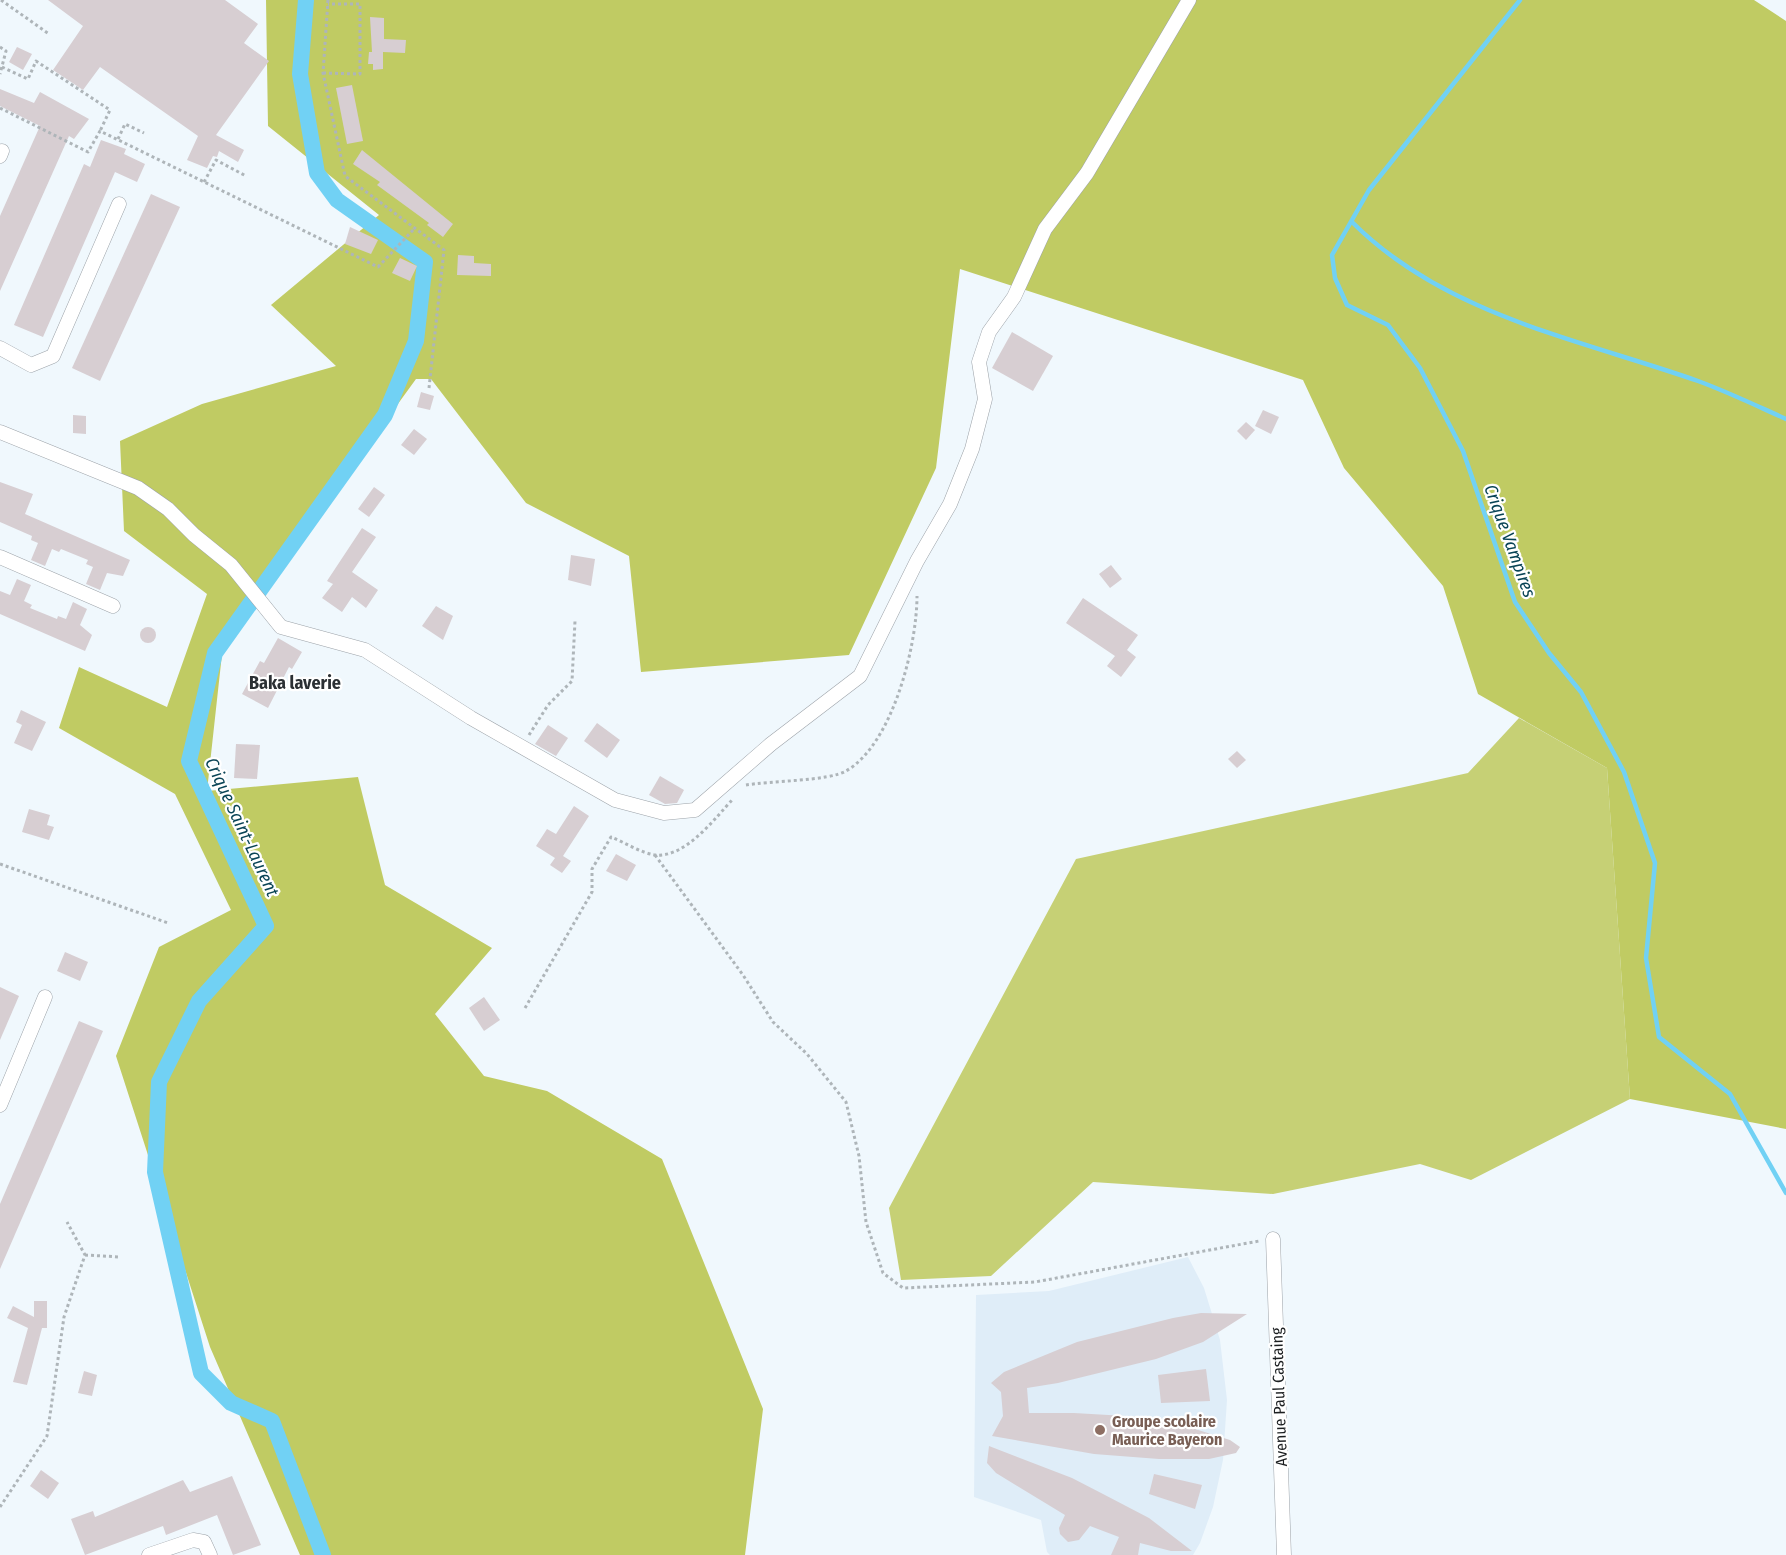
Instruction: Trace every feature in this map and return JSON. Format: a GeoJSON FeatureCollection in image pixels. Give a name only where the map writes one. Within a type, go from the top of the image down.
{"type":"FeatureCollection","features":[{"type":"Feature","properties":{"kind":"street"},"geometry":{"type":"LineString","coordinates":[[0,432],[36,449],[138,488],[168,509],[194,535],[231,565],[281,627],[365,650],[521,746],[615,800],[664,813],[695,810],[771,744],[860,676],[916,561],[950,504],[972,449],[985,399],[979,362],[989,332],[1014,297],[1045,229],[1087,173],[1189,0]]}},
{"type":"Feature","properties":{"kind":"street"},"geometry":{"type":"LineString","coordinates":[[0,348],[31,365],[53,356],[119,204]]}},
{"type":"Feature","properties":{"kind":"street"},"geometry":{"type":"LineString","coordinates":[[0,557],[113,606]]}},
{"type":"Feature","properties":{"kind":"street"},"geometry":{"type":"LineString","coordinates":[[0,1105],[45,997]]}},
{"type":"Feature","properties":{"kind":"street","name":"Avenue Paul Castaing"},"geometry":{"type":"LineString","coordinates":[[1273,1239],[1284,1555]]}},
{"type":"Feature","properties":{"kind":"street"},"geometry":{"type":"LineString","coordinates":[[149,1555],[197,1540],[204,1542],[210,1555]]}},
{"type":"Feature","properties":{"kind":"path"},"geometry":{"type":"LineString","coordinates":[[1,0],[49,33]]}},
{"type":"Feature","properties":{"kind":"path"},"geometry":{"type":"LineString","coordinates":[[323,73],[360,74],[361,2],[328,2],[323,73],[345,176],[444,250],[429,388]]}},
{"type":"Feature","properties":{"kind":"path"},"geometry":{"type":"LineString","coordinates":[[0,47],[6,51],[0,74]]}},
{"type":"Feature","properties":{"kind":"path"},"geometry":{"type":"LineString","coordinates":[[0,108],[88,152],[110,110],[36,61],[28,79],[2,67]]}},
{"type":"Feature","properties":{"kind":"path"},"geometry":{"type":"LineString","coordinates":[[118,139],[124,124],[144,133]]}},
{"type":"Feature","properties":{"kind":"path"},"geometry":{"type":"LineString","coordinates":[[100,130],[378,267],[415,228]]}},
{"type":"Feature","properties":{"kind":"path"},"geometry":{"type":"LineString","coordinates":[[204,182],[216,160],[246,176]]}},
{"type":"Feature","properties":{"kind":"path"},"geometry":{"type":"LineString","coordinates":[[740,791],[746,785],[846,771],[863,756],[885,727],[898,694],[913,641],[917,591]]}},
{"type":"Feature","properties":{"kind":"path"},"geometry":{"type":"LineString","coordinates":[[521,746],[548,705],[572,681],[575,621]]}},
{"type":"Feature","properties":{"kind":"path"},"geometry":{"type":"LineString","coordinates":[[655,855],[675,851],[710,827],[734,797]]}},
{"type":"Feature","properties":{"kind":"path"},"geometry":{"type":"LineString","coordinates":[[525,1008],[592,892],[592,869],[611,837],[655,855],[743,975],[773,1023],[807,1054],[846,1102],[859,1156],[866,1222],[883,1273],[903,1288],[1035,1282],[1273,1239]]}},
{"type":"Feature","properties":{"kind":"path"},"geometry":{"type":"LineString","coordinates":[[0,864],[168,923]]}},
{"type":"Feature","properties":{"kind":"path"},"geometry":{"type":"LineString","coordinates":[[0,1507],[47,1436],[64,1317],[85,1255],[67,1222]]}},
{"type":"Feature","properties":{"kind":"path"},"geometry":{"type":"LineString","coordinates":[[85,1255],[120,1257]]}},
{"type":"Feature","properties":{"kind":"shaded area","name":"Groupe scolaire Maurice Bayeron"},"geometry":{"type":"Polygon","coordinates":[[[1188,1257],[1204,1288],[1220,1340],[1227,1400],[1223,1460],[1213,1507],[1200,1543],[1193,1555],[1050,1555],[1047,1552],[1041,1520],[974,1497],[976,1295],[1049,1291],[1188,1257]]]}},
{"type":"Feature","properties":{"kind":"green space"},"geometry":{"type":"Polygon","coordinates":[[[266,0],[1754,0],[1786,21],[1786,1129],[1630,1099],[1607,768],[1478,694],[1443,586],[1344,468],[1303,380],[960,269],[936,468],[849,655],[641,672],[629,556],[526,503],[431,379],[416,379],[223,645],[207,791],[358,777],[385,885],[492,948],[435,1014],[484,1076],[547,1091],[662,1159],[763,1409],[745,1555],[300,1555],[210,1347],[116,1056],[159,947],[231,910],[175,794],[59,728],[79,667],[167,707],[207,594],[124,531],[120,441],[202,404],[336,366],[271,305],[379,215],[268,126],[266,0]]]}},
{"type":"Feature","properties":{"kind":"green space"},"geometry":{"type":"Polygon","coordinates":[[[1519,718],[1607,768],[1630,1099],[1471,1180],[1420,1164],[1273,1194],[1093,1182],[991,1276],[901,1280],[889,1208],[1076,859],[1468,773],[1519,718]]]}},
{"type":"Feature","properties":{"kind":"building"},"geometry":{"type":"Polygon","coordinates":[[[48,0],[225,0],[258,24],[244,43],[269,61],[216,135],[244,150],[238,162],[219,151],[217,157],[213,156],[207,168],[187,160],[198,136],[100,67],[83,90],[53,70],[83,26],[48,0]]]}},
{"type":"Feature","properties":{"kind":"building"},"geometry":{"type":"Polygon","coordinates":[[[370,17],[384,18],[384,39],[406,40],[405,53],[383,52],[383,69],[373,70],[373,64],[368,64],[369,52],[372,52],[370,17]]]}},
{"type":"Feature","properties":{"kind":"building"},"geometry":{"type":"Polygon","coordinates":[[[17,47],[32,54],[23,70],[9,62],[17,47]]]}},
{"type":"Feature","properties":{"kind":"building"},"geometry":{"type":"Polygon","coordinates":[[[352,85],[363,141],[347,144],[336,88],[352,85]]]}},
{"type":"Feature","properties":{"kind":"building"},"geometry":{"type":"Polygon","coordinates":[[[0,89],[34,103],[40,92],[89,119],[74,139],[69,136],[0,291],[0,216],[40,126],[0,106],[0,89]]]}},
{"type":"Feature","properties":{"kind":"building"},"geometry":{"type":"Polygon","coordinates":[[[101,140],[126,149],[124,154],[145,164],[137,182],[115,172],[43,337],[14,325],[84,164],[90,167],[101,140]]]}},
{"type":"Feature","properties":{"kind":"building"},"geometry":{"type":"Polygon","coordinates":[[[362,150],[453,224],[443,237],[427,225],[429,223],[377,185],[380,182],[353,164],[362,150]]]}},
{"type":"Feature","properties":{"kind":"building"},"geometry":{"type":"Polygon","coordinates":[[[151,194],[180,207],[100,381],[72,368],[151,194]]]}},
{"type":"Feature","properties":{"kind":"building"},"geometry":{"type":"Polygon","coordinates":[[[350,227],[378,240],[371,254],[345,244],[350,227]]]}},
{"type":"Feature","properties":{"kind":"building"},"geometry":{"type":"Polygon","coordinates":[[[458,255],[474,256],[474,263],[491,264],[491,276],[457,275],[458,255]]]}},
{"type":"Feature","properties":{"kind":"building"},"geometry":{"type":"Polygon","coordinates":[[[400,258],[417,266],[410,281],[392,273],[400,258]]]}},
{"type":"Feature","properties":{"kind":"building"},"geometry":{"type":"Polygon","coordinates":[[[1012,332],[1053,356],[1033,391],[992,368],[1012,332]]]}},
{"type":"Feature","properties":{"kind":"building"},"geometry":{"type":"Polygon","coordinates":[[[421,392],[434,396],[430,410],[417,407],[421,392]]]}},
{"type":"Feature","properties":{"kind":"building"},"geometry":{"type":"Polygon","coordinates":[[[1263,410],[1279,417],[1271,434],[1255,426],[1263,410]]]}},
{"type":"Feature","properties":{"kind":"building"},"geometry":{"type":"Polygon","coordinates":[[[73,415],[86,416],[86,434],[73,433],[73,415]]]}},
{"type":"Feature","properties":{"kind":"building"},"geometry":{"type":"Polygon","coordinates":[[[1246,422],[1255,430],[1246,440],[1237,431],[1246,422]]]}},
{"type":"Feature","properties":{"kind":"building"},"geometry":{"type":"Polygon","coordinates":[[[414,429],[427,439],[414,455],[401,445],[414,429]]]}},
{"type":"Feature","properties":{"kind":"building"},"geometry":{"type":"Polygon","coordinates":[[[0,482],[33,494],[25,514],[130,560],[123,576],[107,573],[100,590],[86,584],[93,567],[86,564],[88,560],[61,549],[59,552],[52,549],[45,566],[31,560],[38,543],[31,540],[32,536],[0,522],[0,482]]]}},
{"type":"Feature","properties":{"kind":"building"},"geometry":{"type":"Polygon","coordinates":[[[374,487],[385,495],[369,517],[358,509],[374,487]]]}},
{"type":"Feature","properties":{"kind":"building"},"geometry":{"type":"Polygon","coordinates":[[[362,528],[376,537],[352,572],[378,590],[366,608],[352,597],[342,612],[322,598],[333,584],[327,581],[362,528]]]}},
{"type":"Feature","properties":{"kind":"building"},"geometry":{"type":"Polygon","coordinates":[[[571,555],[595,559],[591,586],[568,580],[571,555]]]}},
{"type":"Feature","properties":{"kind":"building"},"geometry":{"type":"Polygon","coordinates":[[[1111,565],[1122,579],[1110,588],[1099,574],[1111,565]]]}},
{"type":"Feature","properties":{"kind":"building"},"geometry":{"type":"Polygon","coordinates":[[[17,579],[31,585],[24,601],[32,605],[30,608],[57,619],[58,616],[66,619],[73,602],[87,609],[80,625],[92,635],[85,651],[0,614],[0,591],[10,595],[17,579]]]}},
{"type":"Feature","properties":{"kind":"building"},"geometry":{"type":"Polygon","coordinates":[[[1083,598],[1138,635],[1127,650],[1136,657],[1121,677],[1107,666],[1115,656],[1066,623],[1083,598]]]}},
{"type":"Feature","properties":{"kind":"building"},"geometry":{"type":"Polygon","coordinates":[[[436,606],[453,616],[443,640],[422,626],[436,606]]]}},
{"type":"Feature","properties":{"kind":"building"},"geometry":{"type":"Polygon","coordinates":[[[145,627],[151,627],[156,635],[154,641],[145,643],[140,638],[140,632],[145,627]]]}},
{"type":"Feature","properties":{"kind":"building"},"geometry":{"type":"Polygon","coordinates":[[[278,638],[302,652],[292,669],[289,667],[268,708],[242,694],[260,661],[264,663],[278,638]]]}},
{"type":"Feature","properties":{"kind":"building"},"geometry":{"type":"Polygon","coordinates":[[[21,710],[46,722],[32,751],[14,743],[22,725],[16,722],[21,710]]]}},
{"type":"Feature","properties":{"kind":"building"},"geometry":{"type":"Polygon","coordinates":[[[597,723],[620,740],[607,758],[584,741],[597,723]]]}},
{"type":"Feature","properties":{"kind":"building"},"geometry":{"type":"Polygon","coordinates":[[[548,725],[568,738],[556,756],[535,744],[548,725]]]}},
{"type":"Feature","properties":{"kind":"building"},"geometry":{"type":"Polygon","coordinates":[[[236,744],[260,745],[257,779],[234,778],[236,744]]]}},
{"type":"Feature","properties":{"kind":"building"},"geometry":{"type":"Polygon","coordinates":[[[1237,751],[1246,760],[1237,768],[1228,759],[1237,751]]]}},
{"type":"Feature","properties":{"kind":"building"},"geometry":{"type":"Polygon","coordinates":[[[660,776],[684,790],[677,803],[665,804],[649,795],[660,776]]]}},
{"type":"Feature","properties":{"kind":"building"},"geometry":{"type":"Polygon","coordinates":[[[574,806],[589,816],[563,856],[571,861],[562,873],[550,865],[555,858],[536,846],[547,829],[556,834],[574,806]]]}},
{"type":"Feature","properties":{"kind":"building"},"geometry":{"type":"Polygon","coordinates":[[[29,809],[50,815],[47,825],[54,827],[49,840],[22,832],[29,809]]]}},
{"type":"Feature","properties":{"kind":"building"},"geometry":{"type":"Polygon","coordinates":[[[616,854],[636,865],[627,881],[606,871],[616,854]]]}},
{"type":"Feature","properties":{"kind":"building"},"geometry":{"type":"Polygon","coordinates":[[[65,952],[88,962],[80,981],[57,971],[65,952]]]}},
{"type":"Feature","properties":{"kind":"building"},"geometry":{"type":"Polygon","coordinates":[[[0,987],[19,996],[0,1040],[0,987]]]}},
{"type":"Feature","properties":{"kind":"building"},"geometry":{"type":"Polygon","coordinates":[[[484,997],[500,1020],[484,1031],[469,1008],[484,997]]]}},
{"type":"Feature","properties":{"kind":"building"},"geometry":{"type":"Polygon","coordinates":[[[79,1021],[103,1031],[0,1269],[0,1204],[79,1021]]]}},
{"type":"Feature","properties":{"kind":"building"},"geometry":{"type":"Polygon","coordinates":[[[34,1301],[47,1301],[47,1328],[42,1328],[27,1385],[13,1382],[28,1328],[7,1318],[13,1306],[34,1317],[34,1301]]]}},
{"type":"Feature","properties":{"kind":"building"},"geometry":{"type":"Polygon","coordinates":[[[1201,1313],[1247,1314],[1203,1342],[1156,1359],[1058,1383],[1027,1388],[1029,1413],[1160,1418],[1230,1440],[1240,1447],[1236,1453],[1209,1459],[1159,1459],[1094,1454],[992,1436],[1003,1416],[1001,1392],[991,1383],[1004,1372],[1077,1342],[1201,1313]]]}},
{"type":"Feature","properties":{"kind":"building"},"geometry":{"type":"Polygon","coordinates":[[[1206,1369],[1210,1401],[1161,1403],[1158,1375],[1206,1369]]]}},
{"type":"Feature","properties":{"kind":"building"},"geometry":{"type":"Polygon","coordinates":[[[84,1371],[97,1375],[92,1396],[78,1393],[84,1371]]]}},
{"type":"Feature","properties":{"kind":"building"},"geometry":{"type":"Polygon","coordinates":[[[989,1446],[1072,1478],[1103,1494],[1149,1518],[1192,1551],[1171,1551],[1140,1543],[1138,1555],[1111,1555],[1119,1537],[1090,1526],[1079,1540],[1068,1542],[1060,1534],[1059,1528],[1065,1515],[996,1473],[987,1463],[989,1446]]]}},
{"type":"Feature","properties":{"kind":"building"},"geometry":{"type":"Polygon","coordinates":[[[41,1470],[59,1483],[48,1499],[30,1486],[41,1470]]]}},
{"type":"Feature","properties":{"kind":"building"},"geometry":{"type":"Polygon","coordinates":[[[1154,1474],[1202,1485],[1195,1509],[1149,1494],[1154,1474]]]}},
{"type":"Feature","properties":{"kind":"building"},"geometry":{"type":"Polygon","coordinates":[[[232,1476],[261,1545],[233,1555],[217,1515],[166,1535],[163,1526],[85,1555],[71,1519],[93,1511],[95,1517],[183,1480],[190,1492],[232,1476]]]}},
{"type":"Feature","properties":{"kind":"waterway","name":"Crique Saint-Laurent"},"geometry":{"type":"LineString","coordinates":[[306,0],[300,74],[317,173],[337,200],[425,262],[416,341],[385,415],[215,653],[189,761],[266,926],[199,1001],[159,1082],[155,1172],[201,1373],[231,1403],[272,1421],[323,1555]]}},
{"type":"Feature","properties":{"kind":"waterway","name":"Crique Vampires"},"geometry":{"type":"LineString","coordinates":[[1520,0],[1369,190],[1332,255],[1335,278],[1347,305],[1388,325],[1420,368],[1463,451],[1515,602],[1549,653],[1581,692],[1624,772],[1655,863],[1646,958],[1659,1037],[1730,1094],[1786,1193]]}},
{"type":"Feature","properties":{"kind":"waterway"},"geometry":{"type":"LineString","coordinates":[[1352,222],[1389,254],[1428,280],[1471,302],[1560,337],[1698,381],[1786,419]]}},
{"type":"Feature","properties":{"kind":"place","name":"Groupe scolaire Maurice Bayeron"},"geometry":{"type":"Point","coordinates":[1100,1430]}},
{"type":"Feature","properties":{"kind":"district","name":"Baka laverie"},"geometry":{"type":"Point","coordinates":[295,683]}}]}
